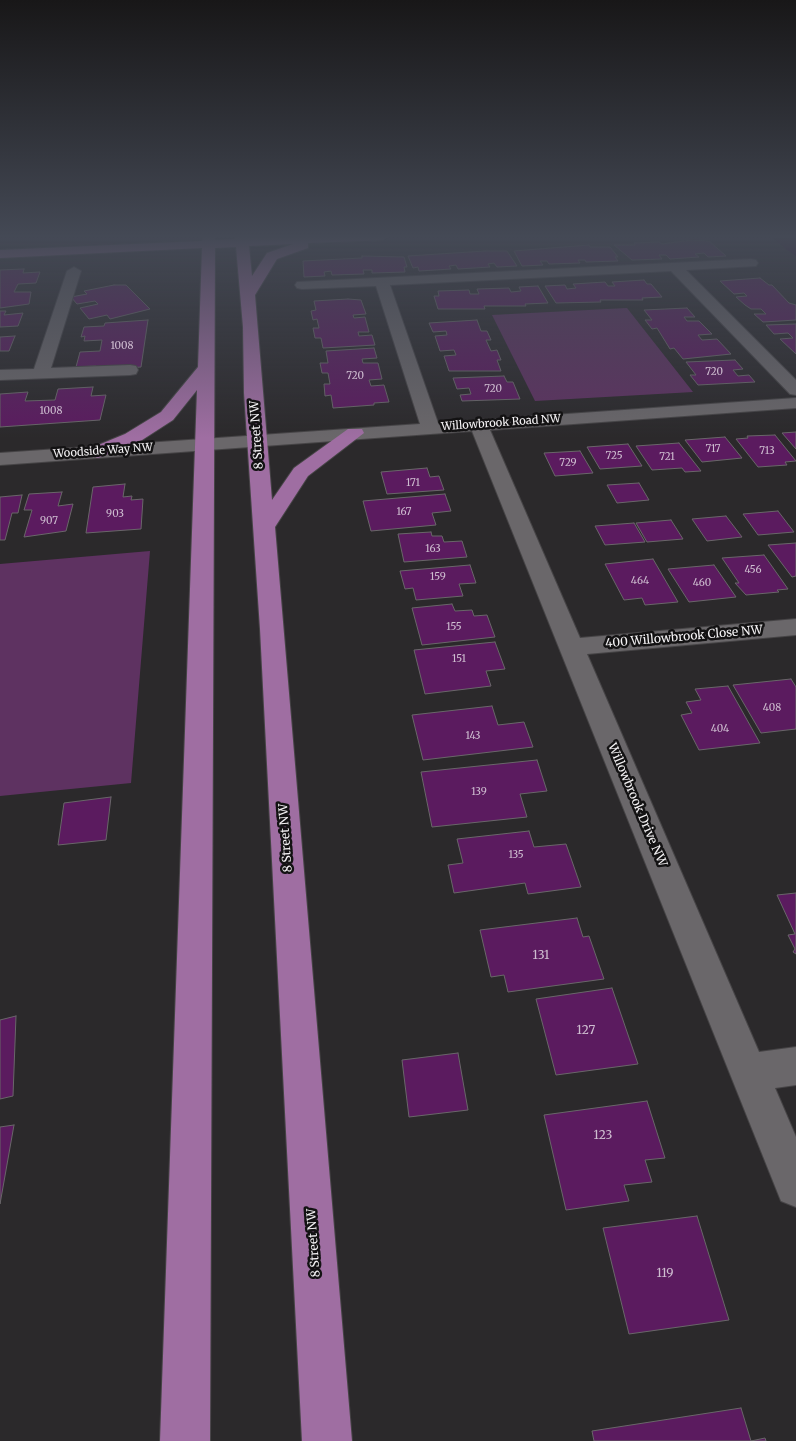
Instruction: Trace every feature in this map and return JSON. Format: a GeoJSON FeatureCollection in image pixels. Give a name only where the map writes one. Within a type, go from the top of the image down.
{"type":"FeatureCollection","features":[{"type":"Feature","properties":{"kind":"main road"},"geometry":{"type":"LineString","coordinates":[[185,1441],[207,303]]}},
{"type":"Feature","properties":{"kind":"main road","name":"8 Street NW"},"geometry":{"type":"LineString","coordinates":[[249,303],[327,1441]]}},
{"type":"Feature","properties":{"kind":"main road"},"geometry":{"type":"LineString","coordinates":[[98,452],[132,438],[163,419],[182,401],[206,368]]}},
{"type":"Feature","properties":{"kind":"main road"},"geometry":{"type":"LineString","coordinates":[[264,526],[301,472],[355,434]]}},
{"type":"Feature","properties":{"kind":"street"},"geometry":{"type":"LineString","coordinates":[[41,374],[63,303]]}},
{"type":"Feature","properties":{"kind":"street"},"geometry":{"type":"LineString","coordinates":[[389,303],[431,428]]}},
{"type":"Feature","properties":{"kind":"street"},"geometry":{"type":"LineString","coordinates":[[711,303],[796,390]]}},
{"type":"Feature","properties":{"kind":"street"},"geometry":{"type":"LineString","coordinates":[[0,375],[130,370]]}},
{"type":"Feature","properties":{"kind":"street","name":"Willowbrook Road NW"},"geometry":{"type":"LineString","coordinates":[[205,444],[796,404]]}},
{"type":"Feature","properties":{"kind":"street","name":"Willowbrook Drive NW"},"geometry":{"type":"LineString","coordinates":[[479,425],[796,1186]]}},
{"type":"Feature","properties":{"kind":"street","name":"Woodside Way NW"},"geometry":{"type":"LineString","coordinates":[[0,459],[205,444]]}},
{"type":"Feature","properties":{"kind":"street","name":"400 Willowbrook Close NW"},"geometry":{"type":"LineString","coordinates":[[572,648],[796,627]]}},
{"type":"Feature","properties":{"kind":"street"},"geometry":{"type":"LineString","coordinates":[[748,1072],[796,1066]]}},
{"type":"Feature","properties":{"kind":"shaded area"},"geometry":{"type":"Polygon","coordinates":[[[627,308],[693,392],[535,401],[492,315],[627,308]]]}},
{"type":"Feature","properties":{"kind":"shaded area"},"geometry":{"type":"Polygon","coordinates":[[[150,551],[131,783],[0,796],[0,564],[150,551]]]}},
{"type":"Feature","properties":{"kind":"building"},"geometry":{"type":"Polygon","coordinates":[[[0,303],[29,303],[29,304],[0,308],[0,303]]]}},
{"type":"Feature","properties":{"kind":"building"},"geometry":{"type":"Polygon","coordinates":[[[144,303],[150,309],[110,319],[107,315],[89,319],[80,308],[98,304],[144,303]]]}},
{"type":"Feature","properties":{"kind":"building"},"geometry":{"type":"Polygon","coordinates":[[[314,303],[362,303],[366,314],[353,315],[354,318],[365,317],[369,332],[358,332],[359,336],[372,335],[375,345],[323,348],[321,338],[315,338],[313,328],[319,328],[317,319],[313,320],[311,311],[316,310],[314,303]]]}},
{"type":"Feature","properties":{"kind":"building"},"geometry":{"type":"Polygon","coordinates":[[[436,303],[542,303],[525,304],[526,306],[484,306],[485,309],[438,309],[436,303]]]}},
{"type":"Feature","properties":{"kind":"building"},"geometry":{"type":"Polygon","coordinates":[[[743,303],[790,303],[796,305],[796,320],[763,322],[754,314],[766,314],[761,309],[751,309],[743,303]]]}},
{"type":"Feature","properties":{"kind":"building"},"geometry":{"type":"Polygon","coordinates":[[[687,308],[695,317],[684,317],[687,321],[699,321],[712,334],[698,335],[702,340],[717,339],[731,354],[683,359],[674,348],[670,349],[657,328],[652,329],[645,320],[652,320],[644,310],[687,308]]]}},
{"type":"Feature","properties":{"kind":"building"},"geometry":{"type":"Polygon","coordinates":[[[0,311],[6,311],[4,315],[23,313],[18,326],[0,327],[0,311]]]}},
{"type":"Feature","properties":{"kind":"building"},"geometry":{"type":"Polygon","coordinates":[[[148,320],[141,367],[95,370],[96,366],[76,367],[80,352],[100,351],[102,340],[84,341],[85,336],[81,337],[84,327],[104,326],[105,323],[148,320]]]}},
{"type":"Feature","properties":{"kind":"building"},"geometry":{"type":"Polygon","coordinates":[[[477,320],[481,331],[487,331],[491,340],[486,340],[491,351],[497,350],[501,360],[497,360],[501,371],[449,371],[444,356],[456,355],[454,350],[440,351],[435,336],[447,335],[446,331],[433,332],[429,323],[477,320]]]}},
{"type":"Feature","properties":{"kind":"building"},"geometry":{"type":"Polygon","coordinates":[[[796,324],[796,354],[780,339],[793,338],[788,333],[774,334],[766,325],[796,324]]]}},
{"type":"Feature","properties":{"kind":"building"},"geometry":{"type":"Polygon","coordinates":[[[15,336],[9,351],[0,351],[0,337],[15,336]]]}},
{"type":"Feature","properties":{"kind":"building"},"geometry":{"type":"Polygon","coordinates":[[[374,348],[377,358],[362,359],[363,363],[378,363],[382,379],[369,380],[371,386],[384,385],[389,402],[333,408],[331,395],[325,396],[324,384],[330,384],[328,373],[322,373],[320,363],[328,363],[326,351],[374,348]]]}},
{"type":"Feature","properties":{"kind":"building"},"geometry":{"type":"Polygon","coordinates":[[[735,360],[743,369],[733,370],[738,376],[749,375],[755,382],[698,385],[690,375],[696,375],[686,362],[735,360]]]}},
{"type":"Feature","properties":{"kind":"building"},"geometry":{"type":"Polygon","coordinates":[[[504,376],[507,382],[513,382],[520,399],[462,401],[460,395],[471,394],[469,388],[457,389],[453,378],[504,376]]]}},
{"type":"Feature","properties":{"kind":"building"},"geometry":{"type":"Polygon","coordinates":[[[93,387],[91,396],[106,395],[100,420],[0,427],[0,394],[28,392],[25,401],[55,400],[58,389],[93,387]]]}},
{"type":"Feature","properties":{"kind":"building"},"geometry":{"type":"Polygon","coordinates":[[[796,432],[796,449],[782,433],[796,432]]]}},
{"type":"Feature","properties":{"kind":"building"},"geometry":{"type":"Polygon","coordinates":[[[775,435],[796,461],[785,462],[787,465],[758,467],[736,439],[748,438],[747,436],[775,435]]]}},
{"type":"Feature","properties":{"kind":"building"},"geometry":{"type":"Polygon","coordinates":[[[725,437],[742,458],[702,462],[685,440],[725,437]]]}},
{"type":"Feature","properties":{"kind":"building"},"geometry":{"type":"Polygon","coordinates":[[[679,443],[701,471],[685,472],[682,468],[652,470],[636,446],[679,443]]]}},
{"type":"Feature","properties":{"kind":"building"},"geometry":{"type":"Polygon","coordinates":[[[628,444],[642,466],[600,469],[587,447],[628,444]]]}},
{"type":"Feature","properties":{"kind":"building"},"geometry":{"type":"Polygon","coordinates":[[[580,451],[593,473],[555,476],[544,453],[580,451]]]}},
{"type":"Feature","properties":{"kind":"building"},"geometry":{"type":"Polygon","coordinates":[[[427,468],[430,477],[439,476],[444,490],[387,494],[381,472],[427,468]]]}},
{"type":"Feature","properties":{"kind":"building"},"geometry":{"type":"Polygon","coordinates":[[[639,483],[649,500],[617,503],[607,485],[639,483]]]}},
{"type":"Feature","properties":{"kind":"building"},"geometry":{"type":"Polygon","coordinates":[[[125,484],[123,497],[132,496],[131,500],[143,499],[141,529],[86,533],[93,487],[125,484]]]}},
{"type":"Feature","properties":{"kind":"building"},"geometry":{"type":"Polygon","coordinates":[[[62,492],[58,506],[73,504],[66,531],[24,537],[32,510],[24,510],[29,494],[62,492]]]}},
{"type":"Feature","properties":{"kind":"building"},"geometry":{"type":"Polygon","coordinates":[[[445,494],[451,511],[432,513],[436,525],[371,531],[363,501],[445,494]]]}},
{"type":"Feature","properties":{"kind":"building"},"geometry":{"type":"Polygon","coordinates":[[[22,495],[18,513],[12,513],[5,540],[0,540],[0,497],[22,495]]]}},
{"type":"Feature","properties":{"kind":"building"},"geometry":{"type":"Polygon","coordinates":[[[778,511],[794,532],[758,535],[743,514],[778,511]]]}},
{"type":"Feature","properties":{"kind":"building"},"geometry":{"type":"Polygon","coordinates":[[[726,516],[742,537],[707,541],[692,519],[726,516]]]}},
{"type":"Feature","properties":{"kind":"building"},"geometry":{"type":"Polygon","coordinates":[[[671,520],[683,539],[647,542],[636,523],[671,520]]]}},
{"type":"Feature","properties":{"kind":"building"},"geometry":{"type":"Polygon","coordinates":[[[634,523],[645,542],[605,545],[595,526],[634,523]]]}},
{"type":"Feature","properties":{"kind":"building"},"geometry":{"type":"Polygon","coordinates":[[[431,532],[432,536],[442,536],[444,542],[462,541],[467,557],[404,562],[398,534],[431,532]]]}},
{"type":"Feature","properties":{"kind":"building"},"geometry":{"type":"Polygon","coordinates":[[[796,543],[796,576],[792,577],[768,545],[796,543]]]}},
{"type":"Feature","properties":{"kind":"building"},"geometry":{"type":"Polygon","coordinates":[[[764,555],[788,589],[777,590],[779,592],[746,595],[735,583],[739,583],[722,558],[764,555]]]}},
{"type":"Feature","properties":{"kind":"building"},"geometry":{"type":"Polygon","coordinates":[[[653,559],[678,602],[645,605],[642,598],[624,600],[605,564],[653,559]]]}},
{"type":"Feature","properties":{"kind":"building"},"geometry":{"type":"Polygon","coordinates":[[[470,565],[476,583],[459,584],[463,596],[416,600],[413,588],[405,589],[400,571],[470,565]]]}},
{"type":"Feature","properties":{"kind":"building"},"geometry":{"type":"Polygon","coordinates":[[[714,565],[736,597],[689,602],[668,569],[714,565]]]}},
{"type":"Feature","properties":{"kind":"building"},"geometry":{"type":"Polygon","coordinates":[[[452,604],[455,611],[472,610],[474,616],[487,615],[495,637],[422,645],[412,608],[452,604]]]}},
{"type":"Feature","properties":{"kind":"building"},"geometry":{"type":"Polygon","coordinates":[[[495,642],[505,669],[486,671],[491,686],[425,694],[414,650],[495,642]]]}},
{"type":"Feature","properties":{"kind":"building"},"geometry":{"type":"Polygon","coordinates":[[[791,679],[796,687],[796,729],[761,733],[733,685],[791,679]]]}},
{"type":"Feature","properties":{"kind":"building"},"geometry":{"type":"Polygon","coordinates":[[[728,686],[760,743],[699,750],[681,715],[692,713],[686,702],[701,700],[695,689],[728,686]]]}},
{"type":"Feature","properties":{"kind":"building"},"geometry":{"type":"Polygon","coordinates":[[[492,706],[498,725],[524,722],[533,747],[423,760],[412,715],[492,706]]]}},
{"type":"Feature","properties":{"kind":"building"},"geometry":{"type":"Polygon","coordinates":[[[537,760],[547,791],[520,794],[527,817],[432,827],[421,772],[537,760]]]}},
{"type":"Feature","properties":{"kind":"building"},"geometry":{"type":"Polygon","coordinates":[[[111,797],[106,840],[58,845],[64,803],[111,797]]]}},
{"type":"Feature","properties":{"kind":"building"},"geometry":{"type":"Polygon","coordinates":[[[529,831],[534,847],[566,844],[581,887],[528,894],[525,883],[454,893],[448,865],[463,863],[457,839],[529,831]]]}},
{"type":"Feature","properties":{"kind":"building"},"geometry":{"type":"Polygon","coordinates":[[[796,893],[796,954],[793,952],[795,949],[788,935],[795,934],[777,895],[796,893]]]}},
{"type":"Feature","properties":{"kind":"building"},"geometry":{"type":"Polygon","coordinates":[[[577,918],[583,937],[589,936],[604,979],[508,992],[504,975],[491,977],[480,930],[577,918]]]}},
{"type":"Feature","properties":{"kind":"building"},"geometry":{"type":"Polygon","coordinates":[[[612,988],[638,1064],[556,1075],[536,999],[612,988]]]}},
{"type":"Feature","properties":{"kind":"building"},"geometry":{"type":"Polygon","coordinates":[[[16,1016],[13,1096],[0,1099],[0,1020],[16,1016]]]}},
{"type":"Feature","properties":{"kind":"building"},"geometry":{"type":"Polygon","coordinates":[[[458,1053],[468,1110],[409,1117],[402,1060],[458,1053]]]}},
{"type":"Feature","properties":{"kind":"building"},"geometry":{"type":"Polygon","coordinates":[[[647,1101],[665,1158],[645,1160],[652,1182],[624,1185],[629,1201],[566,1210],[544,1115],[647,1101]]]}},
{"type":"Feature","properties":{"kind":"building"},"geometry":{"type":"Polygon","coordinates":[[[14,1125],[0,1204],[0,1127],[14,1125]]]}},
{"type":"Feature","properties":{"kind":"building"},"geometry":{"type":"Polygon","coordinates":[[[697,1216],[729,1320],[629,1334],[603,1228],[697,1216]]]}},
{"type":"Feature","properties":{"kind":"building"},"geometry":{"type":"Polygon","coordinates":[[[741,1408],[751,1441],[594,1441],[592,1431],[741,1408]]]}},
{"type":"Feature","properties":{"kind":"building"},"geometry":{"type":"Polygon","coordinates":[[[765,1438],[766,1441],[751,1441],[765,1438]]]}}]}
